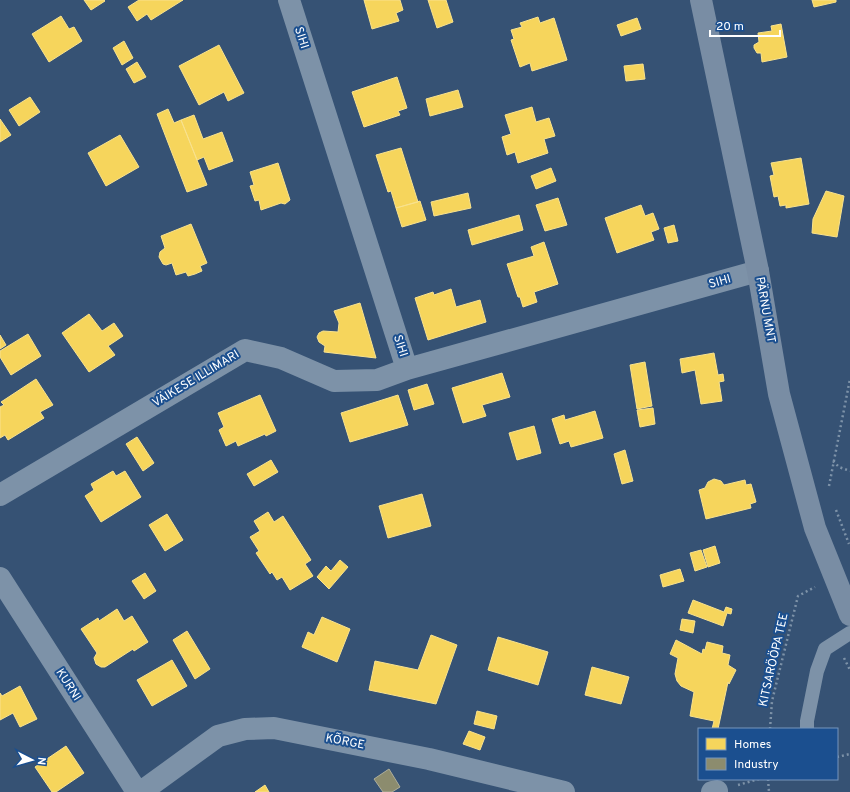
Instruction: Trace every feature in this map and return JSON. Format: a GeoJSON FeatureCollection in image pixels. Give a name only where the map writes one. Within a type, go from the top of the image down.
{"type":"FeatureCollection","features":[{"type":"Feature","properties":{"kind":"main road","name":"PÄRNU MNT"},"geometry":{"type":"LineString","coordinates":[[701,0],[758,271],[779,394],[813,520],[834,578],[850,615]]}},
{"type":"Feature","properties":{"kind":"street","name":"SIHI"},"geometry":{"type":"LineString","coordinates":[[289,0],[408,369],[758,271]]}},
{"type":"Feature","properties":{"kind":"street","name":"VÄIKESE ILLIMARI"},"geometry":{"type":"LineString","coordinates":[[0,495],[245,350],[281,358],[334,381],[377,380],[408,369]]}},
{"type":"Feature","properties":{"kind":"street","name":"KURNI"},"geometry":{"type":"LineString","coordinates":[[0,578],[137,792]]}},
{"type":"Feature","properties":{"kind":"street","name":"KÕRGE"},"geometry":{"type":"LineString","coordinates":[[141,792],[218,736],[245,730],[274,728],[429,759],[564,792]]}},
{"type":"Feature","properties":{"kind":"lane"},"geometry":{"type":"LineString","coordinates":[[807,728],[807,721],[817,671],[825,649],[850,633]]}},
{"type":"Feature","properties":{"kind":"path"},"geometry":{"type":"LineString","coordinates":[[828,488],[850,379]]}},
{"type":"Feature","properties":{"kind":"path"},"geometry":{"type":"LineString","coordinates":[[833,461],[839,467],[850,471]]}},
{"type":"Feature","properties":{"kind":"path"},"geometry":{"type":"LineString","coordinates":[[834,503],[850,548]]}},
{"type":"Feature","properties":{"kind":"path","name":"KITSARÖÖPA TEE"},"geometry":{"type":"LineString","coordinates":[[770,728],[772,701],[798,596]]}},
{"type":"Feature","properties":{"kind":"path"},"geometry":{"type":"LineString","coordinates":[[838,757],[850,754]]}},
{"type":"Feature","properties":{"kind":"path"},"geometry":{"type":"LineString","coordinates":[[768,780],[769,792]]}},
{"type":"Feature","properties":{"kind":"building: Homes"},"geometry":{"type":"Polygon","coordinates":[[[84,0],[104,0],[105,1],[91,10],[84,0]]]}},
{"type":"Feature","properties":{"kind":"building: Homes"},"geometry":{"type":"Polygon","coordinates":[[[139,0],[183,0],[151,20],[147,14],[137,21],[128,7],[139,0]]]}},
{"type":"Feature","properties":{"kind":"building: Homes"},"geometry":{"type":"Polygon","coordinates":[[[364,0],[400,0],[403,10],[396,13],[399,21],[372,29],[364,0]]]}},
{"type":"Feature","properties":{"kind":"building: Homes"},"geometry":{"type":"Polygon","coordinates":[[[428,0],[446,0],[453,22],[437,28],[428,0]]]}},
{"type":"Feature","properties":{"kind":"building: Homes"},"geometry":{"type":"Polygon","coordinates":[[[812,0],[836,0],[836,2],[814,7],[812,0]]]}},
{"type":"Feature","properties":{"kind":"building: Homes"},"geometry":{"type":"Polygon","coordinates":[[[61,16],[69,29],[74,27],[82,41],[49,62],[32,34],[61,16]]]}},
{"type":"Feature","properties":{"kind":"building: Homes"},"geometry":{"type":"Polygon","coordinates":[[[538,17],[540,23],[554,18],[567,60],[532,71],[530,63],[520,67],[511,40],[514,39],[511,30],[522,27],[520,23],[538,17]]]}},
{"type":"Feature","properties":{"kind":"building: Homes"},"geometry":{"type":"Polygon","coordinates":[[[637,18],[641,29],[621,36],[617,25],[637,18]]]}},
{"type":"Feature","properties":{"kind":"building: Homes"},"geometry":{"type":"Polygon","coordinates":[[[781,24],[787,57],[762,62],[761,53],[757,53],[754,48],[754,45],[759,42],[758,33],[772,31],[771,26],[781,24]]]}},
{"type":"Feature","properties":{"kind":"building: Homes"},"geometry":{"type":"Polygon","coordinates":[[[124,41],[133,58],[122,65],[113,48],[124,41]]]}},
{"type":"Feature","properties":{"kind":"building: Homes"},"geometry":{"type":"Polygon","coordinates":[[[219,45],[244,93],[228,101],[224,92],[199,105],[179,66],[219,45]]]}},
{"type":"Feature","properties":{"kind":"building: Homes"},"geometry":{"type":"Polygon","coordinates":[[[137,62],[146,77],[134,83],[126,69],[137,62]]]}},
{"type":"Feature","properties":{"kind":"building: Homes"},"geometry":{"type":"Polygon","coordinates":[[[643,64],[645,79],[626,81],[624,66],[643,64]]]}},
{"type":"Feature","properties":{"kind":"building: Homes"},"geometry":{"type":"Polygon","coordinates":[[[397,77],[407,108],[398,111],[400,115],[364,127],[352,92],[397,77]]]}},
{"type":"Feature","properties":{"kind":"building: Homes"},"geometry":{"type":"Polygon","coordinates":[[[458,90],[463,107],[430,116],[426,99],[458,90]]]}},
{"type":"Feature","properties":{"kind":"building: Homes"},"geometry":{"type":"Polygon","coordinates":[[[30,97],[40,112],[19,126],[9,110],[30,97]]]}},
{"type":"Feature","properties":{"kind":"building: Homes"},"geometry":{"type":"Polygon","coordinates":[[[532,107],[536,122],[549,118],[555,136],[544,139],[548,153],[518,163],[515,152],[507,155],[502,137],[511,134],[505,115],[532,107]]]}},
{"type":"Feature","properties":{"kind":"building: Homes"},"geometry":{"type":"Polygon","coordinates":[[[168,109],[174,123],[181,120],[207,185],[187,192],[157,114],[168,109]]]}},
{"type":"Feature","properties":{"kind":"building: Homes"},"geometry":{"type":"Polygon","coordinates":[[[194,115],[203,139],[222,132],[233,161],[209,170],[204,157],[197,160],[181,120],[194,115]]]}},
{"type":"Feature","properties":{"kind":"building: Homes"},"geometry":{"type":"Polygon","coordinates":[[[0,119],[11,135],[0,142],[0,119]]]}},
{"type":"Feature","properties":{"kind":"building: Homes"},"geometry":{"type":"Polygon","coordinates":[[[120,135],[139,167],[106,186],[88,153],[120,135]]]}},
{"type":"Feature","properties":{"kind":"building: Homes"},"geometry":{"type":"Polygon","coordinates":[[[401,148],[418,202],[396,208],[391,191],[388,192],[376,155],[401,148]]]}},
{"type":"Feature","properties":{"kind":"building: Homes"},"geometry":{"type":"Polygon","coordinates":[[[801,158],[809,204],[786,208],[786,205],[780,206],[778,196],[774,197],[770,176],[774,175],[771,163],[801,158]]]}},
{"type":"Feature","properties":{"kind":"building: Homes"},"geometry":{"type":"Polygon","coordinates":[[[278,163],[290,200],[285,204],[281,203],[261,210],[259,200],[255,201],[250,186],[254,185],[250,172],[278,163]]]}},
{"type":"Feature","properties":{"kind":"building: Homes"},"geometry":{"type":"Polygon","coordinates":[[[551,168],[556,181],[536,189],[531,176],[551,168]]]}},
{"type":"Feature","properties":{"kind":"building: Homes"},"geometry":{"type":"Polygon","coordinates":[[[826,191],[844,196],[837,237],[812,233],[813,219],[826,191]]]}},
{"type":"Feature","properties":{"kind":"building: Homes"},"geometry":{"type":"Polygon","coordinates":[[[468,193],[471,208],[434,216],[431,202],[468,193]]]}},
{"type":"Feature","properties":{"kind":"building: Homes"},"geometry":{"type":"Polygon","coordinates":[[[558,198],[567,225],[545,231],[536,205],[558,198]]]}},
{"type":"Feature","properties":{"kind":"building: Homes"},"geometry":{"type":"Polygon","coordinates":[[[420,201],[426,220],[402,227],[396,208],[420,201]]]}},
{"type":"Feature","properties":{"kind":"building: Homes"},"geometry":{"type":"Polygon","coordinates":[[[641,205],[645,216],[653,213],[659,229],[651,232],[654,240],[617,253],[605,218],[641,205]]]}},
{"type":"Feature","properties":{"kind":"building: Homes"},"geometry":{"type":"Polygon","coordinates":[[[519,215],[523,230],[472,245],[468,230],[519,215]]]}},
{"type":"Feature","properties":{"kind":"building: Homes"},"geometry":{"type":"Polygon","coordinates":[[[191,224],[207,263],[200,266],[202,271],[195,274],[188,276],[186,272],[176,275],[172,263],[166,265],[163,264],[159,257],[160,252],[165,248],[161,236],[191,224]]]}},
{"type":"Feature","properties":{"kind":"building: Homes"},"geometry":{"type":"Polygon","coordinates":[[[674,225],[678,241],[668,243],[664,228],[674,225]]]}},
{"type":"Feature","properties":{"kind":"building: Homes"},"geometry":{"type":"Polygon","coordinates":[[[544,242],[558,284],[534,292],[537,302],[523,307],[507,264],[534,256],[531,247],[544,242]]]}},
{"type":"Feature","properties":{"kind":"building: Homes"},"geometry":{"type":"Polygon","coordinates":[[[451,289],[456,307],[480,300],[486,322],[428,340],[415,298],[433,292],[434,295],[451,289]]]}},
{"type":"Feature","properties":{"kind":"building: Homes"},"geometry":{"type":"Polygon","coordinates":[[[360,303],[376,358],[324,352],[325,346],[319,342],[317,337],[319,333],[323,331],[338,332],[339,323],[334,311],[360,303]]]}},
{"type":"Feature","properties":{"kind":"building: Homes"},"geometry":{"type":"Polygon","coordinates":[[[89,314],[102,331],[114,323],[123,336],[108,346],[115,355],[89,372],[62,333],[89,314]]]}},
{"type":"Feature","properties":{"kind":"building: Homes"},"geometry":{"type":"Polygon","coordinates":[[[28,334],[41,356],[11,375],[0,357],[0,351],[28,334]]]}},
{"type":"Feature","properties":{"kind":"building: Homes"},"geometry":{"type":"Polygon","coordinates":[[[0,335],[6,345],[0,349],[0,335]]]}},
{"type":"Feature","properties":{"kind":"building: Homes"},"geometry":{"type":"Polygon","coordinates":[[[714,353],[718,375],[723,374],[724,381],[719,382],[722,401],[701,404],[695,370],[682,373],[680,359],[714,353]]]}},
{"type":"Feature","properties":{"kind":"building: Homes"},"geometry":{"type":"Polygon","coordinates":[[[645,362],[652,406],[637,409],[630,365],[645,362]]]}},
{"type":"Feature","properties":{"kind":"building: Homes"},"geometry":{"type":"Polygon","coordinates":[[[502,373],[510,397],[482,405],[486,416],[463,423],[452,388],[502,373]]]}},
{"type":"Feature","properties":{"kind":"building: Homes"},"geometry":{"type":"Polygon","coordinates":[[[36,379],[53,405],[40,412],[44,418],[8,440],[5,435],[0,438],[0,407],[4,405],[1,402],[36,379]]]}},
{"type":"Feature","properties":{"kind":"building: Homes"},"geometry":{"type":"Polygon","coordinates":[[[427,384],[434,404],[414,410],[408,390],[427,384]]]}},
{"type":"Feature","properties":{"kind":"building: Homes"},"geometry":{"type":"Polygon","coordinates":[[[260,395],[276,431],[266,436],[265,434],[238,446],[236,441],[226,446],[219,430],[224,427],[218,413],[260,395]]]}},
{"type":"Feature","properties":{"kind":"building: Homes"},"geometry":{"type":"Polygon","coordinates":[[[398,395],[408,425],[350,442],[341,413],[398,395]]]}},
{"type":"Feature","properties":{"kind":"building: Homes"},"geometry":{"type":"Polygon","coordinates":[[[653,408],[655,424],[640,427],[637,410],[653,408]]]}},
{"type":"Feature","properties":{"kind":"building: Homes"},"geometry":{"type":"Polygon","coordinates":[[[595,411],[603,438],[571,447],[569,441],[560,444],[552,419],[564,415],[565,420],[595,411]]]}},
{"type":"Feature","properties":{"kind":"building: Homes"},"geometry":{"type":"Polygon","coordinates":[[[534,426],[541,453],[517,460],[509,433],[534,426]]]}},
{"type":"Feature","properties":{"kind":"building: Homes"},"geometry":{"type":"Polygon","coordinates":[[[137,437],[154,463],[143,471],[126,444],[137,437]]]}},
{"type":"Feature","properties":{"kind":"building: Homes"},"geometry":{"type":"Polygon","coordinates":[[[625,450],[633,481],[622,484],[614,454],[625,450]]]}},
{"type":"Feature","properties":{"kind":"building: Homes"},"geometry":{"type":"Polygon","coordinates":[[[271,460],[278,472],[254,486],[247,474],[271,460]]]}},
{"type":"Feature","properties":{"kind":"building: Homes"},"geometry":{"type":"Polygon","coordinates":[[[113,471],[116,476],[125,471],[141,497],[101,522],[85,496],[94,490],[91,484],[113,471]]]}},
{"type":"Feature","properties":{"kind":"building: Homes"},"geometry":{"type":"Polygon","coordinates":[[[714,479],[721,481],[724,485],[745,480],[746,485],[751,484],[756,502],[750,504],[751,508],[706,519],[699,490],[705,488],[708,482],[714,479]]]}},
{"type":"Feature","properties":{"kind":"building: Homes"},"geometry":{"type":"Polygon","coordinates":[[[422,494],[431,526],[388,538],[379,506],[422,494]]]}},
{"type":"Feature","properties":{"kind":"building: Homes"},"geometry":{"type":"Polygon","coordinates":[[[268,512],[274,522],[283,516],[311,560],[305,564],[313,576],[290,590],[282,577],[277,580],[272,572],[270,574],[256,553],[259,551],[250,537],[260,531],[254,521],[268,512]]]}},
{"type":"Feature","properties":{"kind":"building: Homes"},"geometry":{"type":"Polygon","coordinates":[[[167,514],[183,540],[165,551],[149,525],[167,514]]]}},
{"type":"Feature","properties":{"kind":"building: Homes"},"geometry":{"type":"Polygon","coordinates":[[[715,546],[720,563],[708,567],[703,550],[715,546]]]}},
{"type":"Feature","properties":{"kind":"building: Homes"},"geometry":{"type":"Polygon","coordinates":[[[701,550],[707,567],[695,571],[690,553],[701,550]]]}},
{"type":"Feature","properties":{"kind":"building: Homes"},"geometry":{"type":"Polygon","coordinates":[[[340,560],[348,567],[329,589],[317,577],[326,566],[331,571],[340,560]]]}},
{"type":"Feature","properties":{"kind":"building: Homes"},"geometry":{"type":"Polygon","coordinates":[[[680,569],[684,581],[663,587],[660,575],[680,569]]]}},
{"type":"Feature","properties":{"kind":"building: Homes"},"geometry":{"type":"Polygon","coordinates":[[[145,573],[156,591],[144,599],[132,581],[145,573]]]}},
{"type":"Feature","properties":{"kind":"building: Homes"},"geometry":{"type":"Polygon","coordinates":[[[693,600],[724,612],[726,607],[732,609],[731,614],[727,613],[723,626],[688,613],[693,600]]]}},
{"type":"Feature","properties":{"kind":"building: Homes"},"geometry":{"type":"Polygon","coordinates":[[[117,609],[124,621],[132,616],[148,642],[134,651],[133,649],[105,667],[101,667],[96,664],[94,658],[97,653],[81,629],[98,618],[99,621],[117,609]]]}},
{"type":"Feature","properties":{"kind":"building: Homes"},"geometry":{"type":"Polygon","coordinates":[[[322,617],[350,629],[337,662],[302,647],[308,632],[314,635],[322,617]]]}},
{"type":"Feature","properties":{"kind":"building: Homes"},"geometry":{"type":"Polygon","coordinates":[[[682,619],[695,621],[693,633],[680,630],[682,619]]]}},
{"type":"Feature","properties":{"kind":"building: Homes"},"geometry":{"type":"Polygon","coordinates":[[[187,631],[210,669],[195,679],[173,640],[187,631]]]}},
{"type":"Feature","properties":{"kind":"building: Homes"},"geometry":{"type":"Polygon","coordinates":[[[431,635],[457,645],[436,704],[369,690],[375,661],[418,670],[431,635]]]}},
{"type":"Feature","properties":{"kind":"building: Homes"},"geometry":{"type":"Polygon","coordinates":[[[498,637],[548,652],[538,685],[488,670],[498,637]]]}},
{"type":"Feature","properties":{"kind":"building: Homes"},"geometry":{"type":"Polygon","coordinates":[[[676,640],[702,654],[703,649],[705,650],[707,642],[723,646],[722,653],[730,655],[728,665],[736,670],[729,684],[728,682],[718,728],[712,728],[714,721],[690,716],[694,692],[681,686],[677,681],[675,674],[678,658],[670,654],[676,640]]]}},
{"type":"Feature","properties":{"kind":"building: Homes"},"geometry":{"type":"Polygon","coordinates":[[[172,660],[187,686],[152,706],[137,680],[172,660]]]}},
{"type":"Feature","properties":{"kind":"building: Homes"},"geometry":{"type":"Polygon","coordinates":[[[592,667],[629,677],[621,704],[585,695],[592,667]]]}},
{"type":"Feature","properties":{"kind":"building: Homes"},"geometry":{"type":"Polygon","coordinates":[[[20,686],[37,719],[20,727],[13,713],[0,720],[0,693],[2,696],[20,686]]]}},
{"type":"Feature","properties":{"kind":"building: Homes"},"geometry":{"type":"Polygon","coordinates":[[[477,711],[497,716],[494,729],[474,724],[477,711]]]}},
{"type":"Feature","properties":{"kind":"building: Homes"},"geometry":{"type":"Polygon","coordinates":[[[469,731],[485,737],[480,750],[463,744],[469,731]]]}},
{"type":"Feature","properties":{"kind":"building: Homes"},"geometry":{"type":"Polygon","coordinates":[[[66,746],[84,773],[56,792],[52,792],[35,767],[66,746]]]}},
{"type":"Feature","properties":{"kind":"building: Homes"},"geometry":{"type":"Polygon","coordinates":[[[265,785],[269,792],[255,792],[265,785]]]}},
{"type":"Feature","properties":{"kind":"building: Industry"},"geometry":{"type":"Polygon","coordinates":[[[389,769],[400,787],[392,792],[383,792],[374,779],[389,769]]]}}]}
